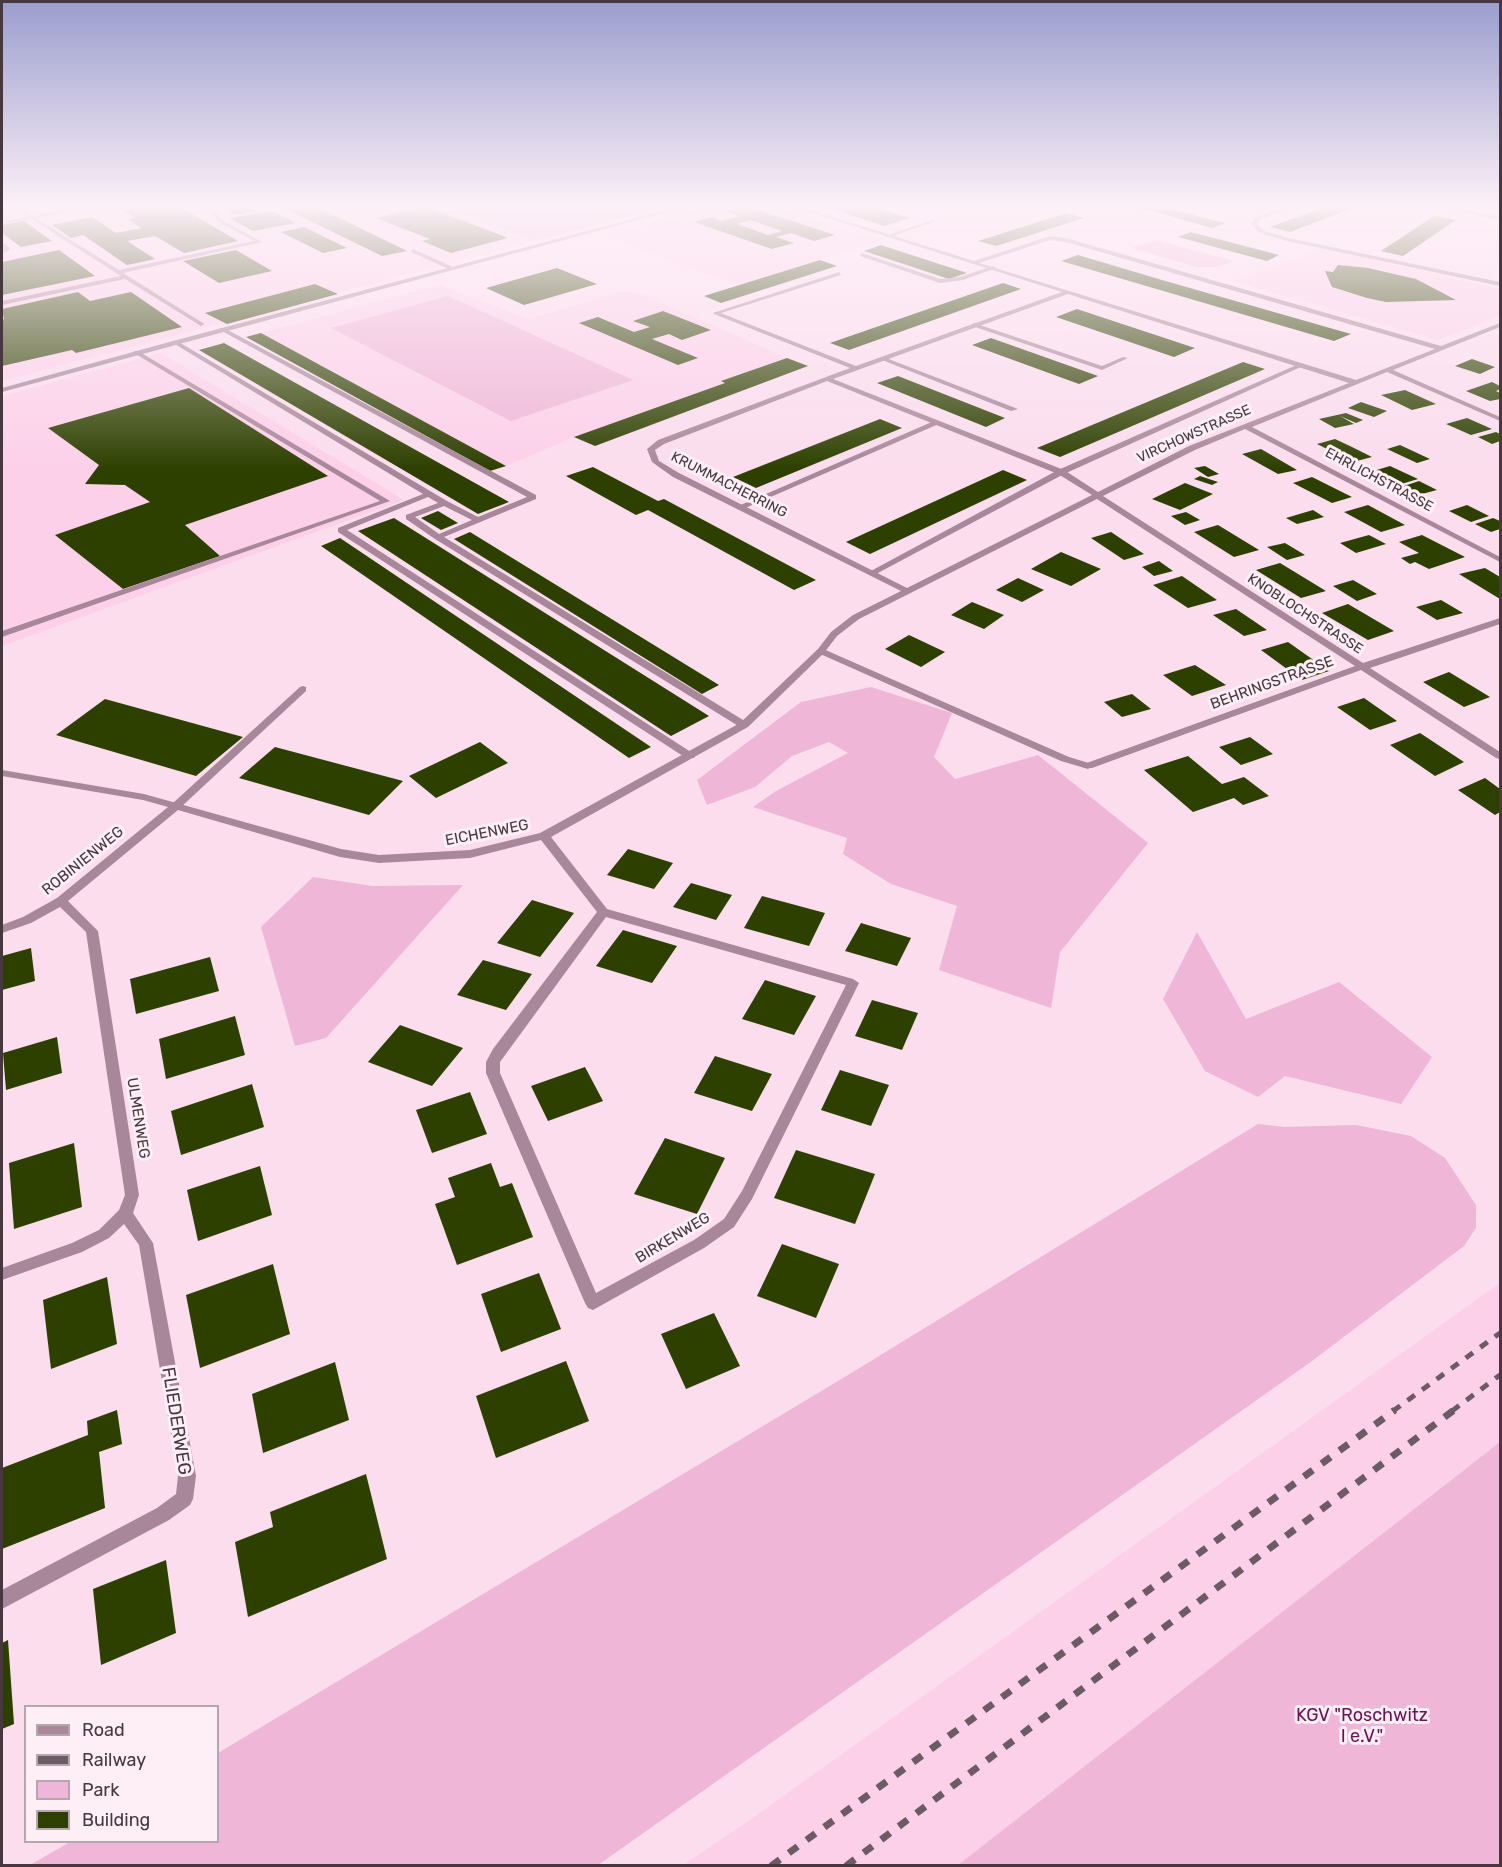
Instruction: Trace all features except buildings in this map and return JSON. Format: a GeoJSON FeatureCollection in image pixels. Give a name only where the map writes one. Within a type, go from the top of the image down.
{"type":"FeatureCollection","features":[{"type":"Feature","properties":{"kind":"street"},"geometry":{"type":"LineString","coordinates":[[2,303],[44,294]]}},
{"type":"Feature","properties":{"kind":"street"},"geometry":{"type":"LineString","coordinates":[[153,294],[201,324]]}},
{"type":"Feature","properties":{"kind":"street"},"geometry":{"type":"LineString","coordinates":[[2,390],[356,294]]}},
{"type":"Feature","properties":{"kind":"street"},"geometry":{"type":"LineString","coordinates":[[776,294],[716,313],[856,368]]}},
{"type":"Feature","properties":{"kind":"street","name":"KRUMMACHERRING"},"geometry":{"type":"LineString","coordinates":[[909,592],[676,475],[656,462],[651,449],[661,442],[856,368],[1063,294]]}},
{"type":"Feature","properties":{"kind":"street"},"geometry":{"type":"LineString","coordinates":[[1076,294],[1354,382]]}},
{"type":"Feature","properties":{"kind":"street"},"geometry":{"type":"LineString","coordinates":[[1253,294],[1440,348]]}},
{"type":"Feature","properties":{"kind":"street","name":"VIRCHOWSTRASSE"},"geometry":{"type":"LineString","coordinates":[[909,592],[1096,494],[1192,448],[1500,325]]}},
{"type":"Feature","properties":{"kind":"street"},"geometry":{"type":"LineString","coordinates":[[974,326],[1102,368],[1125,358]]}},
{"type":"Feature","properties":{"kind":"street"},"geometry":{"type":"LineString","coordinates":[[222,329],[533,497],[438,537]]}},
{"type":"Feature","properties":{"kind":"street"},"geometry":{"type":"LineString","coordinates":[[175,342],[444,503],[478,520]]}},
{"type":"Feature","properties":{"kind":"street"},"geometry":{"type":"LineString","coordinates":[[2,634],[386,501],[136,352]]}},
{"type":"Feature","properties":{"kind":"street"},"geometry":{"type":"LineString","coordinates":[[884,359],[1014,409]]}},
{"type":"Feature","properties":{"kind":"street"},"geometry":{"type":"LineString","coordinates":[[873,572],[1061,472],[1300,365]]}},
{"type":"Feature","properties":{"kind":"street"},"geometry":{"type":"LineString","coordinates":[[1387,370],[1500,419]]}},
{"type":"Feature","properties":{"kind":"street"},"geometry":{"type":"LineString","coordinates":[[829,380],[1061,472],[1096,494]]}},
{"type":"Feature","properties":{"kind":"street"},"geometry":{"type":"LineString","coordinates":[[740,507],[937,423]]}},
{"type":"Feature","properties":{"kind":"street","name":"EHRLICHSTRASSE"},"geometry":{"type":"LineString","coordinates":[[1244,426],[1267,436],[1500,560]]}},
{"type":"Feature","properties":{"kind":"street"},"geometry":{"type":"LineString","coordinates":[[429,494],[341,530],[690,756]]}},
{"type":"Feature","properties":{"kind":"street","name":"KNOBLOCHSTRASSE"},"geometry":{"type":"LineString","coordinates":[[1096,494],[1112,507],[1500,756]]}},
{"type":"Feature","properties":{"kind":"street"},"geometry":{"type":"LineString","coordinates":[[444,503],[409,517],[744,725]]}},
{"type":"Feature","properties":{"kind":"street","name":"EICHENWEG"},"geometry":{"type":"LineString","coordinates":[[2,773],[177,805],[340,853],[379,859],[470,854],[544,836],[744,725],[821,651],[834,634],[856,617],[909,592]]}},
{"type":"Feature","properties":{"kind":"street","name":"BEHRINGSTRASSE"},"geometry":{"type":"LineString","coordinates":[[821,651],[1065,759],[1088,766],[1362,667],[1500,621]]}},
{"type":"Feature","properties":{"kind":"street","name":"ROBINIENWEG"},"geometry":{"type":"LineString","coordinates":[[2,929],[27,920],[61,902],[177,805],[303,689]]}},
{"type":"Feature","properties":{"kind":"street"},"geometry":{"type":"LineString","coordinates":[[544,836],[603,912]]}},
{"type":"Feature","properties":{"kind":"street","name":"ULMENWEG"},"geometry":{"type":"LineString","coordinates":[[61,902],[92,931],[130,1174],[132,1195],[125,1214]]}},
{"type":"Feature","properties":{"kind":"street","name":"BIRKENWEG"},"geometry":{"type":"LineString","coordinates":[[603,912],[853,983],[747,1195],[729,1223],[699,1244],[594,1303],[493,1073],[493,1062],[603,912]]}},
{"type":"Feature","properties":{"kind":"street"},"geometry":{"type":"LineString","coordinates":[[2,1274],[77,1248],[104,1234],[125,1214]]}},
{"type":"Feature","properties":{"kind":"street","name":"FLIEDERWEG"},"geometry":{"type":"LineString","coordinates":[[2,1600],[163,1514],[184,1499],[187,1476],[146,1244],[125,1214]]}},
{"type":"Feature","properties":{"kind":"shaded area"},"geometry":{"type":"Polygon","coordinates":[[[2,294],[333,294],[2,381],[2,294]]]}},
{"type":"Feature","properties":{"kind":"shaded area"},"geometry":{"type":"Polygon","coordinates":[[[405,294],[463,294],[529,319],[613,294],[639,294],[787,358],[722,381],[725,383],[574,437],[506,466],[261,333],[405,294]]]}},
{"type":"Feature","properties":{"kind":"shaded area"},"geometry":{"type":"Polygon","coordinates":[[[1278,294],[1500,294],[1500,316],[1438,340],[1278,294]]]}},
{"type":"Feature","properties":{"kind":"shaded area"},"geometry":{"type":"Polygon","coordinates":[[[161,353],[404,500],[2,646],[2,396],[161,353]]]}},
{"type":"Feature","properties":{"kind":"shaded area"},"geometry":{"type":"Polygon","coordinates":[[[1500,1283],[1500,1442],[958,1865],[682,1866],[750,1820],[1500,1283]]]}},
{"type":"Feature","properties":{"kind":"green space"},"geometry":{"type":"Polygon","coordinates":[[[448,296],[633,380],[511,421],[331,328],[448,296]]]}},
{"type":"Feature","properties":{"kind":"green space"},"geometry":{"type":"Polygon","coordinates":[[[871,687],[952,713],[934,757],[955,779],[1038,755],[1148,843],[1060,952],[1051,1008],[939,970],[957,906],[891,884],[843,854],[847,838],[753,807],[776,791],[848,753],[829,742],[792,756],[755,787],[707,805],[697,780],[801,702],[871,687]]]}},
{"type":"Feature","properties":{"kind":"green space"},"geometry":{"type":"Polygon","coordinates":[[[313,877],[372,886],[463,885],[326,1038],[295,1046],[261,927],[313,877]]]}},
{"type":"Feature","properties":{"kind":"green space"},"geometry":{"type":"Polygon","coordinates":[[[1197,932],[1246,1019],[1339,982],[1432,1057],[1401,1104],[1285,1076],[1258,1097],[1205,1071],[1163,999],[1197,932]]]}},
{"type":"Feature","properties":{"kind":"green space"},"geometry":{"type":"Polygon","coordinates":[[[1258,1124],[1284,1127],[1356,1125],[1411,1136],[1445,1158],[1476,1205],[1476,1228],[1464,1246],[1312,1361],[598,1865],[30,1865],[68,1843],[219,1843],[219,1752],[848,1375],[1258,1124]]]}},
{"type":"Feature","properties":{"kind":"green space","name":"KGV \"Roschwitz I e.V.\""},"geometry":{"type":"Polygon","coordinates":[[[1500,1442],[1500,1865],[958,1865],[1500,1442]]]}},
{"type":"Feature","properties":{"kind":"railway"},"geometry":{"type":"LineString","coordinates":[[1393,1411],[1500,1333]]}},
{"type":"Feature","properties":{"kind":"railway"},"geometry":{"type":"LineString","coordinates":[[1452,1411],[1500,1375]]}},
{"type":"Feature","properties":{"kind":"railway"},"geometry":{"type":"LineString","coordinates":[[771,1866],[1395,1410]]}},
{"type":"Feature","properties":{"kind":"railway"},"geometry":{"type":"LineString","coordinates":[[846,1866],[1454,1410]]}}]}
